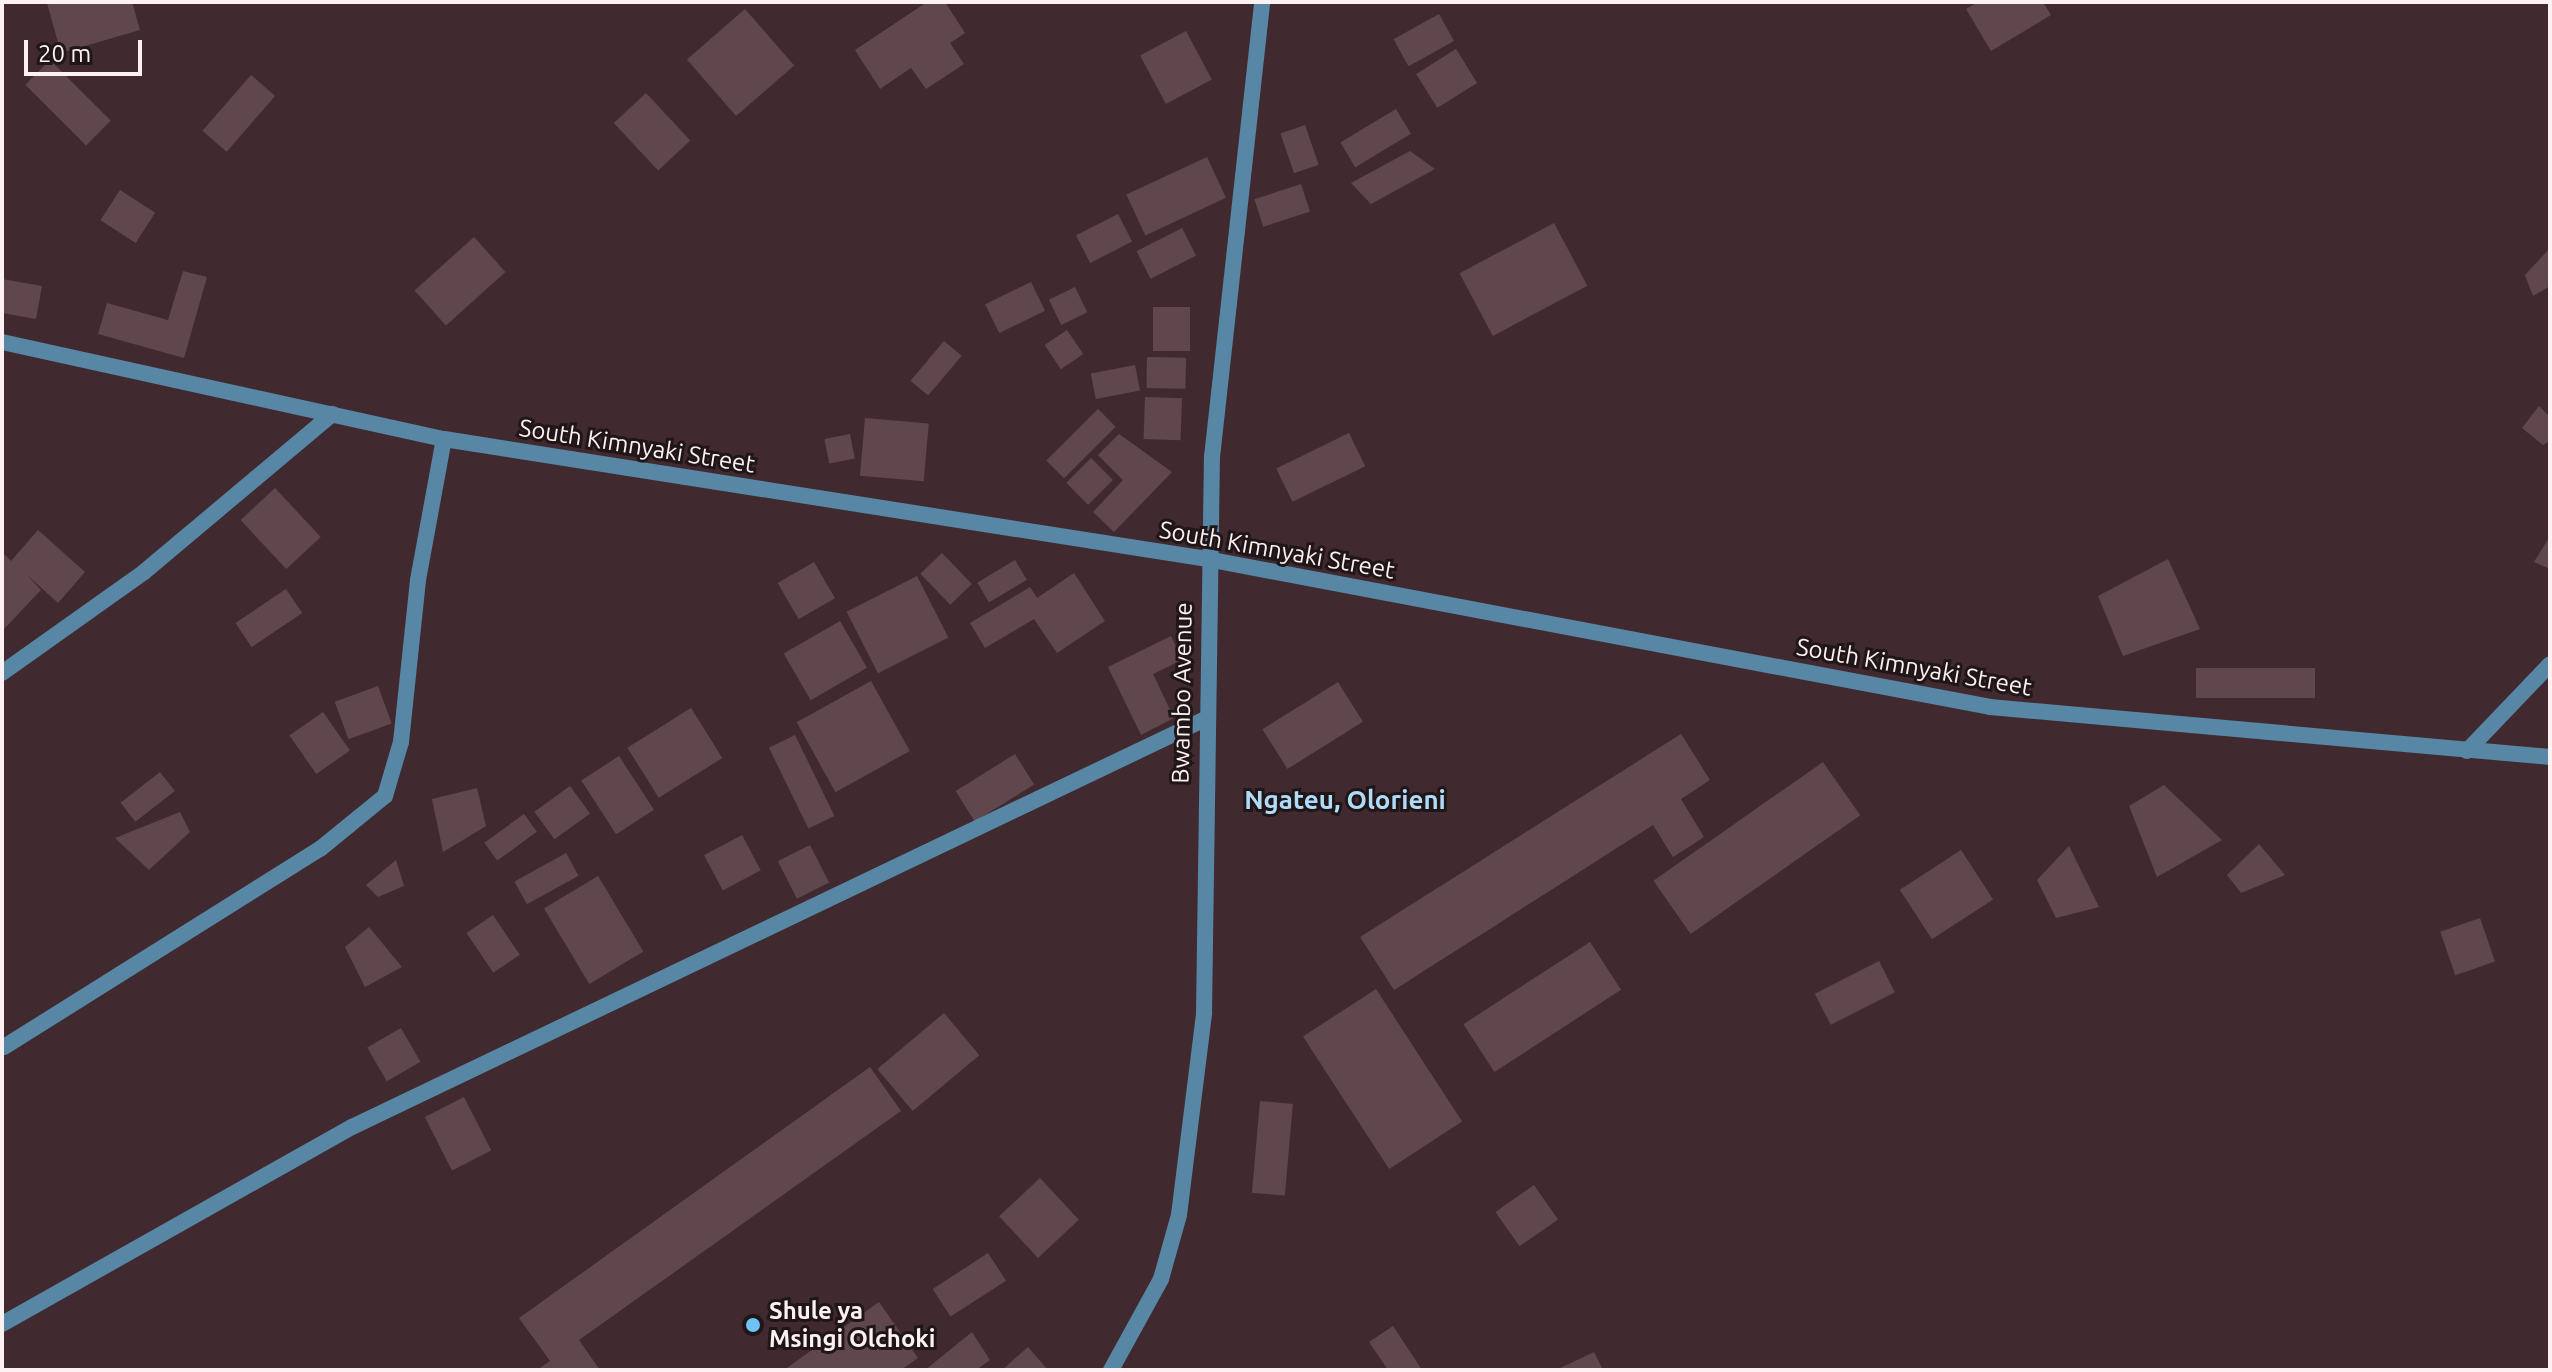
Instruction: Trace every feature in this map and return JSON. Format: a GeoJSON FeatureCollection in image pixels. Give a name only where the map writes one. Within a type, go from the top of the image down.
{"type":"FeatureCollection","features":[{"type":"Feature","properties":{"kind":"street","name":"Bwambo Avenue"},"geometry":{"type":"LineString","coordinates":[[1111,1370],[1161,1279],[1179,1215],[1209,961],[1205,719],[1212,457],[1262,2]]}},
{"type":"Feature","properties":{"kind":"street","name":"South Kimnyaki Street"},"geometry":{"type":"LineString","coordinates":[[2,342],[444,439],[1207,559],[1990,707],[2550,757]]}},
{"type":"Feature","properties":{"kind":"street"},"geometry":{"type":"LineString","coordinates":[[2,673],[144,572],[332,414]]}},
{"type":"Feature","properties":{"kind":"street"},"geometry":{"type":"LineString","coordinates":[[4,1047],[320,849],[385,796],[401,742],[418,580],[444,439]]}},
{"type":"Feature","properties":{"kind":"street"},"geometry":{"type":"LineString","coordinates":[[2467,751],[2550,664]]}},
{"type":"Feature","properties":{"kind":"street"},"geometry":{"type":"LineString","coordinates":[[2,1324],[352,1127],[1205,719]]}},
{"type":"Feature","properties":{"kind":"building"},"geometry":{"type":"Polygon","coordinates":[[[132,2],[140,30],[61,53],[47,3],[132,2]]]}},
{"type":"Feature","properties":{"kind":"building"},"geometry":{"type":"Polygon","coordinates":[[[927,2],[945,2],[965,33],[950,43],[964,64],[926,89],[911,68],[880,89],[855,50],[927,2]]]}},
{"type":"Feature","properties":{"kind":"building"},"geometry":{"type":"Polygon","coordinates":[[[1978,2],[2043,2],[2051,15],[1991,51],[1966,9],[1978,2]]]}},
{"type":"Feature","properties":{"kind":"building"},"geometry":{"type":"Polygon","coordinates":[[[745,9],[794,66],[736,116],[687,60],[745,9]]]}},
{"type":"Feature","properties":{"kind":"building"},"geometry":{"type":"Polygon","coordinates":[[[1439,14],[1454,41],[1409,66],[1394,39],[1439,14]]]}},
{"type":"Feature","properties":{"kind":"building"},"geometry":{"type":"Polygon","coordinates":[[[1186,31],[1212,80],[1166,104],[1140,55],[1186,31]]]}},
{"type":"Feature","properties":{"kind":"building"},"geometry":{"type":"Polygon","coordinates":[[[1456,49],[1477,83],[1437,108],[1416,74],[1456,49]]]}},
{"type":"Feature","properties":{"kind":"building"},"geometry":{"type":"Polygon","coordinates":[[[50,60],[111,121],[86,146],[25,85],[50,60]]]}},
{"type":"Feature","properties":{"kind":"building"},"geometry":{"type":"Polygon","coordinates":[[[251,75],[275,96],[227,152],[202,131],[251,75]]]}},
{"type":"Feature","properties":{"kind":"building"},"geometry":{"type":"Polygon","coordinates":[[[646,93],[690,141],[658,171],[614,123],[646,93]]]}},
{"type":"Feature","properties":{"kind":"building"},"geometry":{"type":"Polygon","coordinates":[[[1396,109],[1411,134],[1355,167],[1340,142],[1396,109]]]}},
{"type":"Feature","properties":{"kind":"building"},"geometry":{"type":"Polygon","coordinates":[[[1305,125],[1319,165],[1294,173],[1280,133],[1305,125]]]}},
{"type":"Feature","properties":{"kind":"building"},"geometry":{"type":"Polygon","coordinates":[[[1410,151],[1435,169],[1371,204],[1351,183],[1410,151]]]}},
{"type":"Feature","properties":{"kind":"building"},"geometry":{"type":"Polygon","coordinates":[[[1207,157],[1226,198],[1145,235],[1126,195],[1207,157]]]}},
{"type":"Feature","properties":{"kind":"building"},"geometry":{"type":"Polygon","coordinates":[[[1301,184],[1310,212],[1263,227],[1254,199],[1301,184]]]}},
{"type":"Feature","properties":{"kind":"building"},"geometry":{"type":"Polygon","coordinates":[[[120,190],[155,213],[136,243],[100,220],[120,190]]]}},
{"type":"Feature","properties":{"kind":"building"},"geometry":{"type":"Polygon","coordinates":[[[1118,214],[1132,242],[1090,263],[1076,235],[1118,214]]]}},
{"type":"Feature","properties":{"kind":"building"},"geometry":{"type":"Polygon","coordinates":[[[1554,223],[1587,286],[1493,336],[1460,273],[1554,223]]]}},
{"type":"Feature","properties":{"kind":"building"},"geometry":{"type":"Polygon","coordinates":[[[1182,228],[1196,256],[1151,279],[1137,251],[1182,228]]]}},
{"type":"Feature","properties":{"kind":"building"},"geometry":{"type":"Polygon","coordinates":[[[474,237],[505,272],[446,325],[415,291],[474,237]]]}},
{"type":"Feature","properties":{"kind":"building"},"geometry":{"type":"Polygon","coordinates":[[[2550,248],[2550,286],[2533,296],[2525,275],[2550,248]]]}},
{"type":"Feature","properties":{"kind":"building"},"geometry":{"type":"Polygon","coordinates":[[[183,271],[207,277],[184,358],[98,334],[107,303],[168,320],[183,271]]]}},
{"type":"Feature","properties":{"kind":"building"},"geometry":{"type":"Polygon","coordinates":[[[2,279],[42,286],[36,319],[2,313],[2,279]]]}},
{"type":"Feature","properties":{"kind":"building"},"geometry":{"type":"Polygon","coordinates":[[[1031,282],[1045,311],[999,333],[985,304],[1031,282]]]}},
{"type":"Feature","properties":{"kind":"building"},"geometry":{"type":"Polygon","coordinates":[[[1075,287],[1087,312],[1061,325],[1049,300],[1075,287]]]}},
{"type":"Feature","properties":{"kind":"building"},"geometry":{"type":"Polygon","coordinates":[[[1153,307],[1190,307],[1190,351],[1153,351],[1153,307]]]}},
{"type":"Feature","properties":{"kind":"building"},"geometry":{"type":"Polygon","coordinates":[[[1067,330],[1083,354],[1061,369],[1045,345],[1067,330]]]}},
{"type":"Feature","properties":{"kind":"building"},"geometry":{"type":"Polygon","coordinates":[[[944,341],[962,356],[928,396],[911,381],[944,341]]]}},
{"type":"Feature","properties":{"kind":"building"},"geometry":{"type":"Polygon","coordinates":[[[1147,357],[1186,358],[1185,389],[1146,388],[1147,357]]]}},
{"type":"Feature","properties":{"kind":"building"},"geometry":{"type":"Polygon","coordinates":[[[1135,365],[1140,391],[1096,399],[1091,374],[1135,365]]]}},
{"type":"Feature","properties":{"kind":"building"},"geometry":{"type":"Polygon","coordinates":[[[1145,397],[1182,398],[1181,440],[1144,439],[1145,397]]]}},
{"type":"Feature","properties":{"kind":"building"},"geometry":{"type":"Polygon","coordinates":[[[2539,406],[2550,417],[2550,441],[2543,445],[2522,428],[2539,406]]]}},
{"type":"Feature","properties":{"kind":"building"},"geometry":{"type":"Polygon","coordinates":[[[1098,409],[1116,427],[1064,478],[1046,461],[1098,409]]]}},
{"type":"Feature","properties":{"kind":"building"},"geometry":{"type":"Polygon","coordinates":[[[865,418],[929,424],[924,481],[860,476],[865,418]]]}},
{"type":"Feature","properties":{"kind":"building"},"geometry":{"type":"Polygon","coordinates":[[[1349,433],[1365,466],[1292,502],[1276,469],[1349,433]]]}},
{"type":"Feature","properties":{"kind":"building"},"geometry":{"type":"Polygon","coordinates":[[[850,434],[855,459],[829,464],[824,439],[850,434]]]}},
{"type":"Feature","properties":{"kind":"building"},"geometry":{"type":"Polygon","coordinates":[[[1119,434],[1172,472],[1114,532],[1093,512],[1123,480],[1098,455],[1119,434]]]}},
{"type":"Feature","properties":{"kind":"building"},"geometry":{"type":"Polygon","coordinates":[[[1091,458],[1113,480],[1088,505],[1066,483],[1091,458]]]}},
{"type":"Feature","properties":{"kind":"building"},"geometry":{"type":"Polygon","coordinates":[[[275,488],[321,537],[286,569],[241,520],[275,488]]]}},
{"type":"Feature","properties":{"kind":"building"},"geometry":{"type":"Polygon","coordinates":[[[38,530],[85,572],[58,603],[26,574],[41,590],[4,629],[2,552],[11,561],[38,530]]]}},
{"type":"Feature","properties":{"kind":"building"},"geometry":{"type":"Polygon","coordinates":[[[2550,536],[2550,569],[2534,562],[2550,536]]]}},
{"type":"Feature","properties":{"kind":"building"},"geometry":{"type":"Polygon","coordinates":[[[942,553],[972,584],[950,605],[920,574],[942,553]]]}},
{"type":"Feature","properties":{"kind":"building"},"geometry":{"type":"Polygon","coordinates":[[[2168,559],[2200,629],[2123,656],[2098,596],[2168,559]]]}},
{"type":"Feature","properties":{"kind":"building"},"geometry":{"type":"Polygon","coordinates":[[[1015,560],[1027,580],[989,602],[977,583],[1015,560]]]}},
{"type":"Feature","properties":{"kind":"building"},"geometry":{"type":"Polygon","coordinates":[[[814,562],[835,598],[799,619],[778,583],[814,562]]]}},
{"type":"Feature","properties":{"kind":"building"},"geometry":{"type":"Polygon","coordinates":[[[1074,573],[1105,621],[1057,653],[1034,619],[985,648],[970,623],[1030,587],[1037,598],[1074,573]]]}},
{"type":"Feature","properties":{"kind":"building"},"geometry":{"type":"Polygon","coordinates":[[[917,576],[948,637],[878,673],[847,612],[917,576]]]}},
{"type":"Feature","properties":{"kind":"building"},"geometry":{"type":"Polygon","coordinates":[[[286,589],[302,613],[252,647],[235,623],[286,589]]]}},
{"type":"Feature","properties":{"kind":"building"},"geometry":{"type":"Polygon","coordinates":[[[840,621],[867,668],[811,700],[784,654],[840,621]]]}},
{"type":"Feature","properties":{"kind":"building"},"geometry":{"type":"Polygon","coordinates":[[[1171,636],[1182,660],[1153,674],[1174,718],[1141,735],[1108,667],[1171,636]]]}},
{"type":"Feature","properties":{"kind":"building"},"geometry":{"type":"Polygon","coordinates":[[[2196,668],[2315,668],[2315,698],[2196,698],[2196,668]]]}},
{"type":"Feature","properties":{"kind":"building"},"geometry":{"type":"Polygon","coordinates":[[[871,681],[910,751],[835,792],[797,722],[871,681]]]}},
{"type":"Feature","properties":{"kind":"building"},"geometry":{"type":"Polygon","coordinates":[[[1338,682],[1363,722],[1287,769],[1263,729],[1338,682]]]}},
{"type":"Feature","properties":{"kind":"building"},"geometry":{"type":"Polygon","coordinates":[[[378,686],[392,724],[348,739],[335,702],[378,686]]]}},
{"type":"Feature","properties":{"kind":"building"},"geometry":{"type":"Polygon","coordinates":[[[691,708],[722,758],[659,798],[627,748],[691,708]]]}},
{"type":"Feature","properties":{"kind":"building"},"geometry":{"type":"Polygon","coordinates":[[[323,712],[350,751],[316,774],[289,736],[323,712]]]}},
{"type":"Feature","properties":{"kind":"building"},"geometry":{"type":"Polygon","coordinates":[[[1681,734],[1710,780],[1681,799],[1704,837],[1673,857],[1653,825],[1394,990],[1360,937],[1681,734]]]}},
{"type":"Feature","properties":{"kind":"building"},"geometry":{"type":"Polygon","coordinates":[[[795,735],[834,816],[808,829],[769,748],[795,735]]]}},
{"type":"Feature","properties":{"kind":"building"},"geometry":{"type":"Polygon","coordinates":[[[1015,754],[1034,785],[975,822],[956,791],[1015,754]]]}},
{"type":"Feature","properties":{"kind":"building"},"geometry":{"type":"Polygon","coordinates":[[[619,756],[654,810],[616,834],[581,781],[619,756]]]}},
{"type":"Feature","properties":{"kind":"building"},"geometry":{"type":"Polygon","coordinates":[[[1823,762],[1860,815],[1691,934],[1653,881],[1823,762]]]}},
{"type":"Feature","properties":{"kind":"building"},"geometry":{"type":"Polygon","coordinates":[[[160,772],[175,791],[135,822],[121,803],[160,772]]]}},
{"type":"Feature","properties":{"kind":"building"},"geometry":{"type":"Polygon","coordinates":[[[2164,785],[2222,840],[2157,877],[2129,806],[2164,785]]]}},
{"type":"Feature","properties":{"kind":"building"},"geometry":{"type":"Polygon","coordinates":[[[570,786],[590,814],[554,839],[534,812],[570,786]]]}},
{"type":"Feature","properties":{"kind":"building"},"geometry":{"type":"Polygon","coordinates":[[[477,788],[486,826],[443,852],[432,799],[477,788]]]}},
{"type":"Feature","properties":{"kind":"building"},"geometry":{"type":"Polygon","coordinates":[[[180,812],[190,832],[149,870],[115,838],[180,812]]]}},
{"type":"Feature","properties":{"kind":"building"},"geometry":{"type":"Polygon","coordinates":[[[524,814],[537,832],[497,861],[484,843],[524,814]]]}},
{"type":"Feature","properties":{"kind":"building"},"geometry":{"type":"Polygon","coordinates":[[[742,835],[761,870],[723,891],[704,855],[742,835]]]}},
{"type":"Feature","properties":{"kind":"building"},"geometry":{"type":"Polygon","coordinates":[[[2259,844],[2285,875],[2241,893],[2227,875],[2259,844]]]}},
{"type":"Feature","properties":{"kind":"building"},"geometry":{"type":"Polygon","coordinates":[[[810,845],[829,882],[797,899],[778,861],[810,845]]]}},
{"type":"Feature","properties":{"kind":"building"},"geometry":{"type":"Polygon","coordinates":[[[2069,846],[2099,907],[2056,918],[2037,880],[2069,846]]]}},
{"type":"Feature","properties":{"kind":"building"},"geometry":{"type":"Polygon","coordinates":[[[1961,850],[1993,899],[1932,939],[1900,890],[1961,850]]]}},
{"type":"Feature","properties":{"kind":"building"},"geometry":{"type":"Polygon","coordinates":[[[566,853],[579,876],[527,904],[514,882],[566,853]]]}},
{"type":"Feature","properties":{"kind":"building"},"geometry":{"type":"Polygon","coordinates":[[[396,860],[404,886],[378,897],[366,885],[396,860]]]}},
{"type":"Feature","properties":{"kind":"building"},"geometry":{"type":"Polygon","coordinates":[[[598,876],[643,951],[589,984],[544,908],[598,876]]]}},
{"type":"Feature","properties":{"kind":"building"},"geometry":{"type":"Polygon","coordinates":[[[493,915],[520,955],[493,973],[466,933],[493,915]]]}},
{"type":"Feature","properties":{"kind":"building"},"geometry":{"type":"Polygon","coordinates":[[[2480,918],[2495,961],[2455,975],[2440,932],[2480,918]]]}},
{"type":"Feature","properties":{"kind":"building"},"geometry":{"type":"Polygon","coordinates":[[[369,927],[402,967],[365,987],[345,947],[369,927]]]}},
{"type":"Feature","properties":{"kind":"building"},"geometry":{"type":"Polygon","coordinates":[[[1590,942],[1621,990],[1494,1072],[1463,1024],[1590,942]]]}},
{"type":"Feature","properties":{"kind":"building"},"geometry":{"type":"Polygon","coordinates":[[[1879,961],[1895,992],[1831,1025],[1815,994],[1879,961]]]}},
{"type":"Feature","properties":{"kind":"building"},"geometry":{"type":"Polygon","coordinates":[[[1376,989],[1462,1122],[1389,1169],[1303,1036],[1376,989]]]}},
{"type":"Feature","properties":{"kind":"building"},"geometry":{"type":"Polygon","coordinates":[[[944,1013],[979,1055],[913,1111],[877,1069],[944,1013]]]}},
{"type":"Feature","properties":{"kind":"building"},"geometry":{"type":"Polygon","coordinates":[[[401,1028],[420,1062],[387,1081],[367,1048],[401,1028]]]}},
{"type":"Feature","properties":{"kind":"building"},"geometry":{"type":"Polygon","coordinates":[[[870,1067],[901,1111],[579,1340],[600,1370],[537,1370],[550,1361],[519,1318],[870,1067]]]}},
{"type":"Feature","properties":{"kind":"building"},"geometry":{"type":"Polygon","coordinates":[[[464,1097],[491,1150],[452,1170],[425,1117],[464,1097]]]}},
{"type":"Feature","properties":{"kind":"building"},"geometry":{"type":"Polygon","coordinates":[[[1260,1101],[1293,1104],[1285,1196],[1252,1193],[1260,1101]]]}},
{"type":"Feature","properties":{"kind":"building"},"geometry":{"type":"Polygon","coordinates":[[[1040,1178],[1079,1220],[1038,1258],[999,1216],[1040,1178]]]}},
{"type":"Feature","properties":{"kind":"building"},"geometry":{"type":"Polygon","coordinates":[[[1534,1185],[1558,1219],[1520,1246],[1495,1212],[1534,1185]]]}},
{"type":"Feature","properties":{"kind":"building"},"geometry":{"type":"Polygon","coordinates":[[[988,1253],[1006,1281],[951,1317],[933,1289],[988,1253]]]}},
{"type":"Feature","properties":{"kind":"building"},"geometry":{"type":"Polygon","coordinates":[[[879,1302],[918,1358],[901,1370],[784,1370],[879,1302]]]}},
{"type":"Feature","properties":{"kind":"building"},"geometry":{"type":"Polygon","coordinates":[[[1393,1326],[1422,1370],[1388,1370],[1369,1342],[1393,1326]]]}},
{"type":"Feature","properties":{"kind":"building"},"geometry":{"type":"Polygon","coordinates":[[[972,1332],[990,1360],[976,1370],[925,1370],[972,1332]]]}},
{"type":"Feature","properties":{"kind":"building"},"geometry":{"type":"Polygon","coordinates":[[[1028,1347],[1048,1370],[1002,1370],[1028,1347]]]}},
{"type":"Feature","properties":{"kind":"building"},"geometry":{"type":"Polygon","coordinates":[[[1594,1352],[1603,1370],[1556,1370],[1594,1352]]]}},
{"type":"Feature","properties":{"kind":"place","name":"Shule ya Msingi Olchoki"},"geometry":{"type":"Point","coordinates":[753,1325]}},
{"type":"Feature","properties":{"kind":"district","name":"Ngateu, Olorieni"},"geometry":{"type":"Point","coordinates":[1345,800]}}]}
